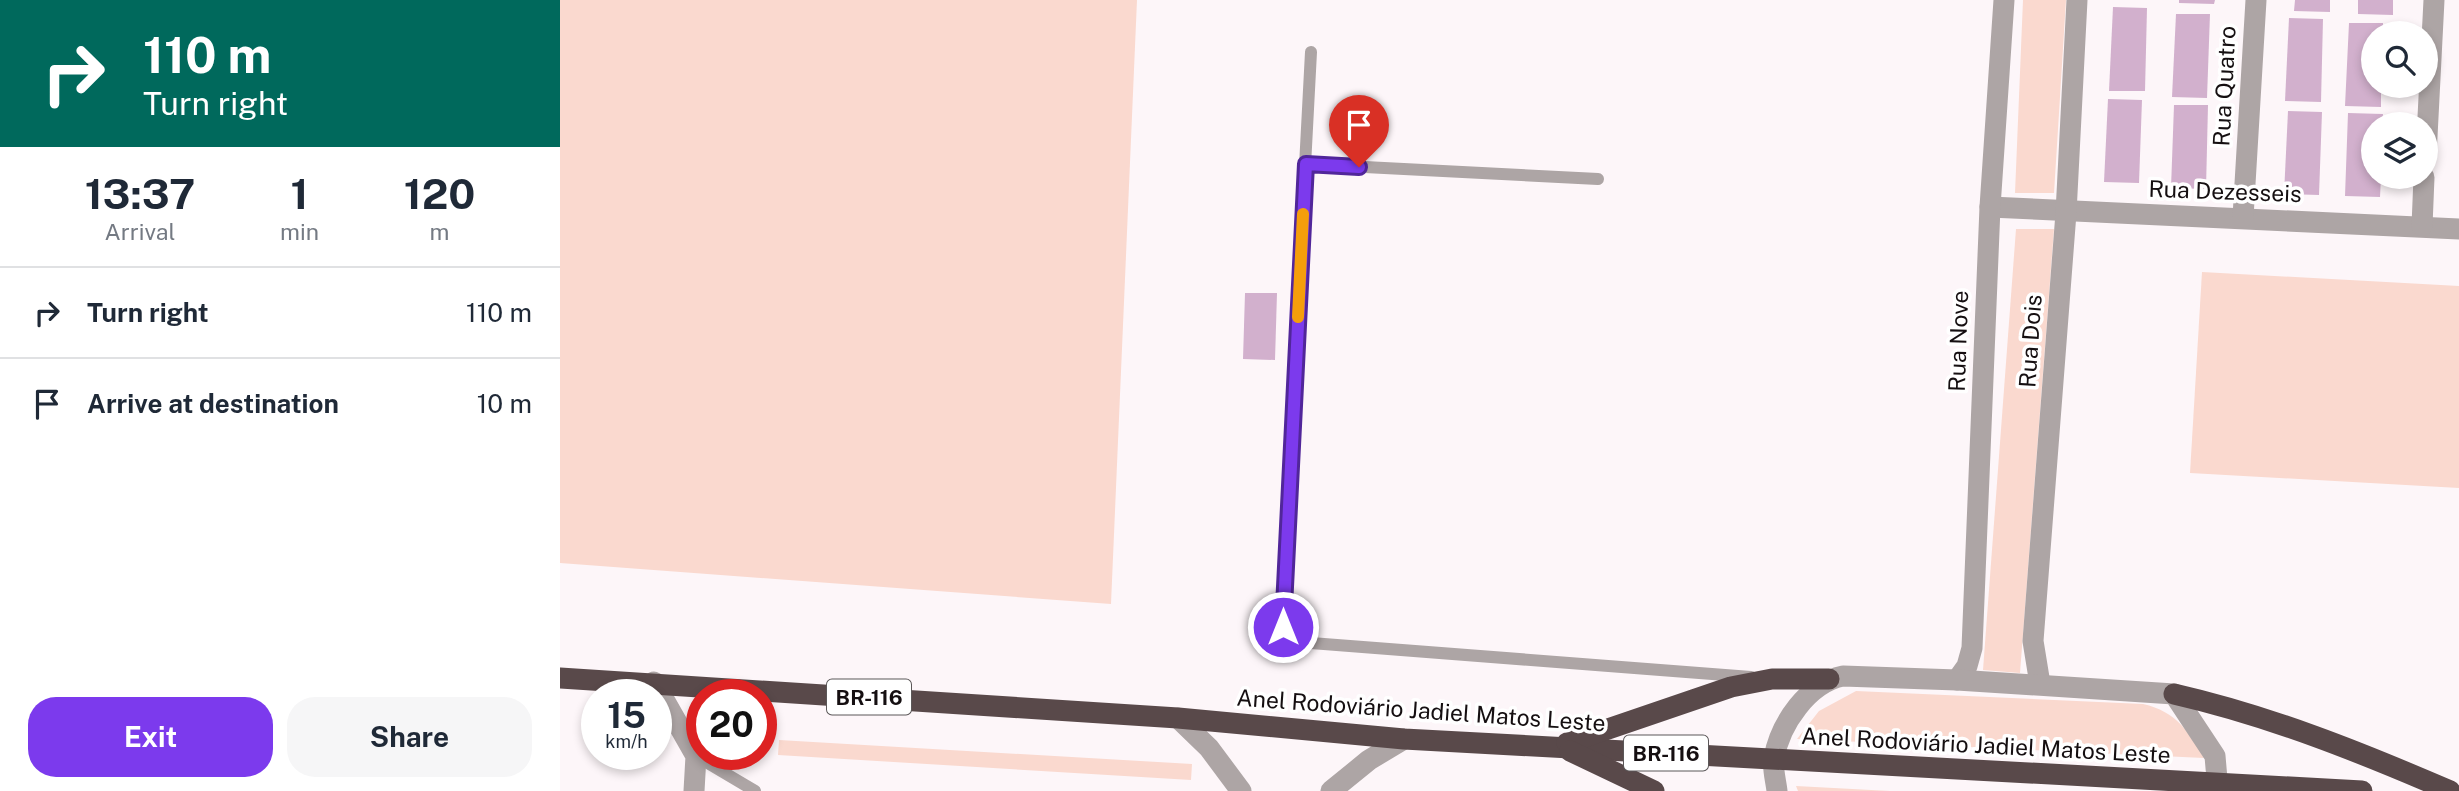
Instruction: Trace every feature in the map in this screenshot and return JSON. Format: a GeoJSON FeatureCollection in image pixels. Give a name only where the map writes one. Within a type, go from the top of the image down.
{"type":"FeatureCollection","features":[{"type":"Feature","properties":{"kind":"highway","name":"Anel Rodoviário Jadiel Matos Leste"},"geometry":{"type":"LineString","coordinates":[[560,678],[584,679]]}},
{"type":"Feature","properties":{"kind":"highway"},"geometry":{"type":"LineString","coordinates":[[1558,746],[1731,687],[1772,678],[1829,679]]}},
{"type":"Feature","properties":{"kind":"highway","name":"Anel Rodoviário Jadiel Matos Leste"},"geometry":{"type":"LineString","coordinates":[[672,683],[1178,718],[1404,739],[2219,787],[2362,791]]}},
{"type":"Feature","properties":{"kind":"highway"},"geometry":{"type":"LineString","coordinates":[[2174,694],[2225,706],[2338,743],[2450,791]]}},
{"type":"Feature","properties":{"kind":"highway"},"geometry":{"type":"LineString","coordinates":[[1558,746],[1654,791]]}},
{"type":"Feature","properties":{"kind":"street","name":"Rua Nove"},"geometry":{"type":"LineString","coordinates":[[1957,680],[1967,666],[1972,648],[1990,207],[2004,0]]}},
{"type":"Feature","properties":{"kind":"street","name":"Rua Dois"},"geometry":{"type":"LineString","coordinates":[[2040,684],[2033,641],[2066,213],[2077,0]]}},
{"type":"Feature","properties":{"kind":"street","name":"Rua Quatro"},"geometry":{"type":"LineString","coordinates":[[2243,217],[2256,0]]}},
{"type":"Feature","properties":{"kind":"street"},"geometry":{"type":"LineString","coordinates":[[2428,112],[2434,0]]}},
{"type":"Feature","properties":{"kind":"street"},"geometry":{"type":"LineString","coordinates":[[2422,226],[2424,189]]}},
{"type":"Feature","properties":{"kind":"street","name":"Rua Dezesseis"},"geometry":{"type":"LineString","coordinates":[[1990,207],[2066,213],[2243,217],[2459,229]]}},
{"type":"Feature","properties":{"kind":"street"},"geometry":{"type":"LineString","coordinates":[[1777,791],[1773,760],[1791,716],[1829,679],[1843,676],[2040,684],[2174,694],[2215,756],[2219,787]]}},
{"type":"Feature","properties":{"kind":"street"},"geometry":{"type":"LineString","coordinates":[[672,714],[686,738]]}},
{"type":"Feature","properties":{"kind":"street"},"geometry":{"type":"LineString","coordinates":[[1178,718],[1209,748],[1241,791]]}},
{"type":"Feature","properties":{"kind":"street"},"geometry":{"type":"LineString","coordinates":[[1331,791],[1368,760],[1404,739]]}},
{"type":"Feature","properties":{"kind":"street"},"geometry":{"type":"LineString","coordinates":[[694,791],[695,770]]}},
{"type":"Feature","properties":{"kind":"lane"},"geometry":{"type":"LineString","coordinates":[[1311,52],[1283,584],[1283,627],[1291,639],[1298,642],[1772,678]]}},
{"type":"Feature","properties":{"kind":"lane"},"geometry":{"type":"LineString","coordinates":[[1306,164],[1598,178]]}},
{"type":"Feature","properties":{"kind":"lane"},"geometry":{"type":"LineString","coordinates":[[720,770],[755,791]]}},
{"type":"Feature","properties":{"kind":"shaded area"},"geometry":{"type":"Polygon","coordinates":[[[560,0],[1137,0],[1111,604],[560,563],[560,0]]]}},
{"type":"Feature","properties":{"kind":"shaded area"},"geometry":{"type":"Polygon","coordinates":[[[2023,0],[2066,0],[2054,193],[2015,193],[2023,0]]]}},
{"type":"Feature","properties":{"kind":"shaded area"},"geometry":{"type":"Polygon","coordinates":[[[2016,229],[2054,229],[2020,673],[1983,670],[2016,229]]]}},
{"type":"Feature","properties":{"kind":"shaded area"},"geometry":{"type":"Polygon","coordinates":[[[2202,272],[2459,286],[2459,488],[2190,473],[2202,272]]]}},
{"type":"Feature","properties":{"kind":"shaded area"},"geometry":{"type":"Polygon","coordinates":[[[1856,691],[2143,704],[2173,717],[2204,758],[1797,739],[1819,711],[1856,691]]]}},
{"type":"Feature","properties":{"kind":"shaded area"},"geometry":{"type":"Polygon","coordinates":[[[779,740],[1192,764],[1191,780],[778,755],[779,740]]]}},
{"type":"Feature","properties":{"kind":"shaded area"},"geometry":{"type":"Polygon","coordinates":[[[1796,786],[1890,791],[1798,791],[1796,786]]]}},
{"type":"Feature","properties":{"kind":"building"},"geometry":{"type":"Polygon","coordinates":[[[2179,0],[2215,0],[2214,4],[2179,3],[2179,0]]]}},
{"type":"Feature","properties":{"kind":"building"},"geometry":{"type":"Polygon","coordinates":[[[2295,0],[2330,0],[2330,12],[2294,11],[2295,0]]]}},
{"type":"Feature","properties":{"kind":"building"},"geometry":{"type":"Polygon","coordinates":[[[2358,0],[2393,0],[2393,15],[2358,14],[2358,0]]]}},
{"type":"Feature","properties":{"kind":"building"},"geometry":{"type":"Polygon","coordinates":[[[2113,7],[2147,8],[2145,91],[2109,91],[2113,7]]]}},
{"type":"Feature","properties":{"kind":"building"},"geometry":{"type":"Polygon","coordinates":[[[2176,14],[2210,14],[2207,98],[2172,97],[2176,14]]]}},
{"type":"Feature","properties":{"kind":"building"},"geometry":{"type":"Polygon","coordinates":[[[2289,18],[2323,19],[2321,102],[2285,101],[2289,18]]]}},
{"type":"Feature","properties":{"kind":"building"},"geometry":{"type":"Polygon","coordinates":[[[2349,23],[2361,23],[2361,98],[2381,98],[2381,107],[2345,106],[2349,23]]]}},
{"type":"Feature","properties":{"kind":"building"},"geometry":{"type":"Polygon","coordinates":[[[2108,99],[2142,100],[2139,183],[2104,182],[2108,99]]]}},
{"type":"Feature","properties":{"kind":"building"},"geometry":{"type":"Polygon","coordinates":[[[2174,105],[2208,105],[2206,189],[2171,188],[2174,105]]]}},
{"type":"Feature","properties":{"kind":"building"},"geometry":{"type":"Polygon","coordinates":[[[2288,111],[2322,112],[2319,195],[2284,194],[2288,111]]]}},
{"type":"Feature","properties":{"kind":"building"},"geometry":{"type":"Polygon","coordinates":[[[2348,113],[2361,113],[2361,189],[2380,189],[2380,197],[2345,196],[2348,113]]]}},
{"type":"Feature","properties":{"kind":"building"},"geometry":{"type":"Polygon","coordinates":[[[1245,293],[1277,293],[1275,360],[1243,359],[1245,293]]]}},
{"type":"Feature","properties":{"kind":"slow traffic"},"geometry":{"type":"LineString","coordinates":[[1298,317],[1303,214]]}},
{"type":"Feature","properties":{"kind":"route"},"geometry":{"type":"LineString","coordinates":[[1283,627],[1283,584],[1306,164],[1359,167]]}}]}
